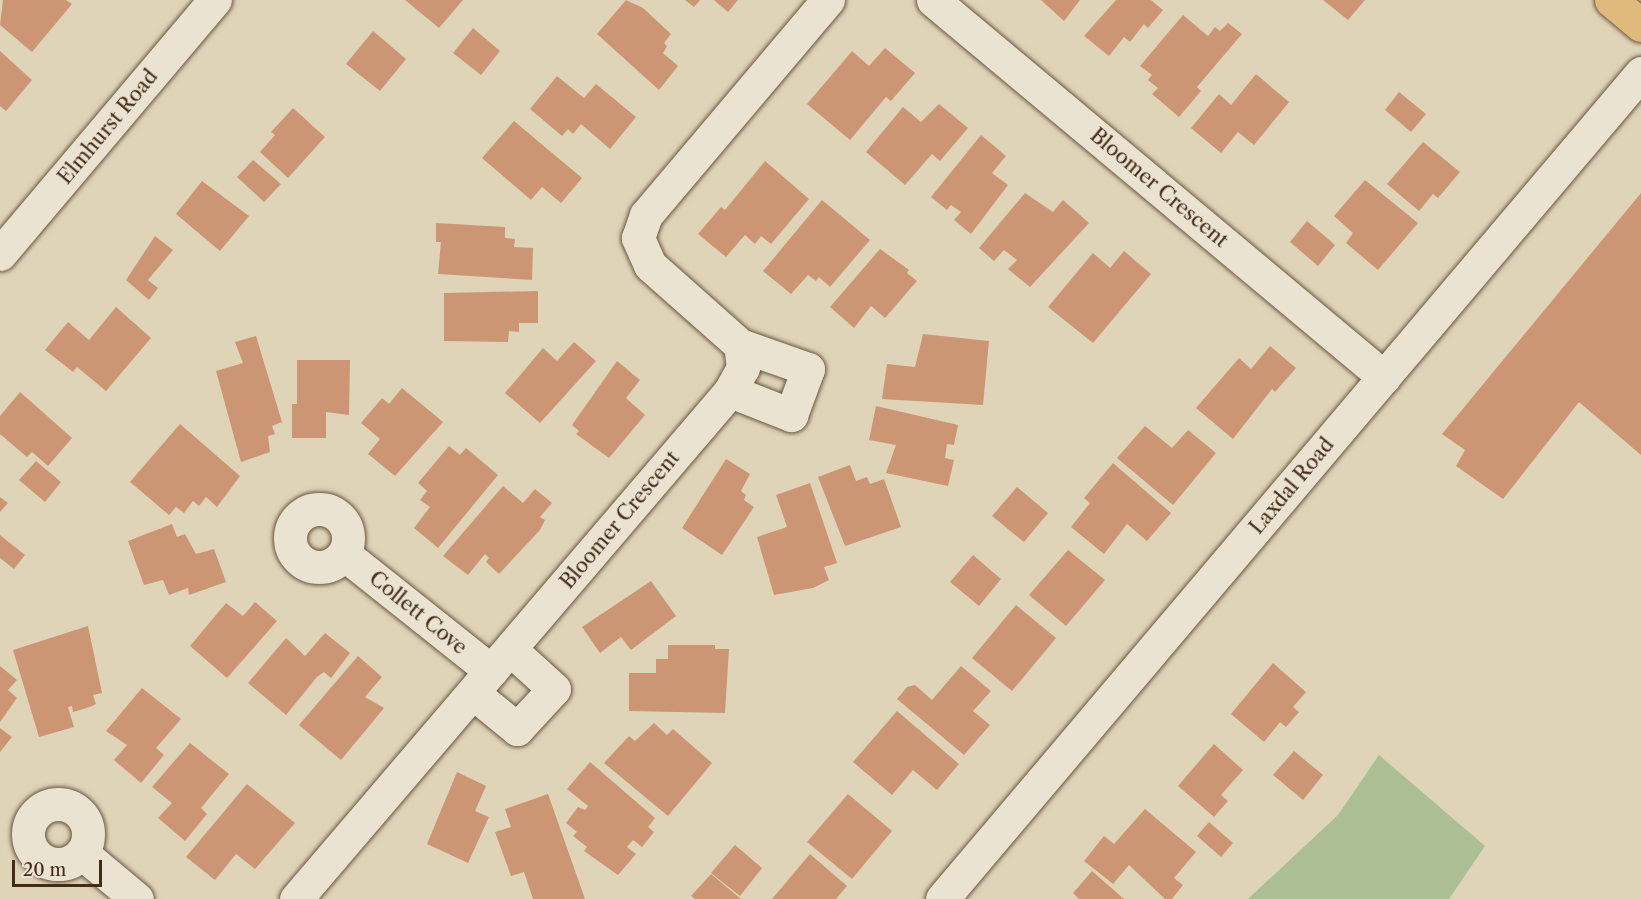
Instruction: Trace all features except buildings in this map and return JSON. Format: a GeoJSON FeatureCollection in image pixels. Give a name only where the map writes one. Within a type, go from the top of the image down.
{"type":"FeatureCollection","features":[{"type":"Feature","properties":{"kind":"main road"},"geometry":{"type":"LineString","coordinates":[[1611,0],[1641,25]]}},
{"type":"Feature","properties":{"kind":"street","name":"Elmhurst Road"},"geometry":{"type":"LineString","coordinates":[[0,254],[215,0]]}},
{"type":"Feature","properties":{"kind":"street"},"geometry":{"type":"LineString","coordinates":[[730,391],[791,415],[808,369],[740,345],[650,265],[638,238],[646,214],[828,0]]}},
{"type":"Feature","properties":{"kind":"street","name":"Bloomer Crescent"},"geometry":{"type":"LineString","coordinates":[[933,0],[1384,377]]}},
{"type":"Feature","properties":{"kind":"street","name":"Laxdal Road"},"geometry":{"type":"LineString","coordinates":[[942,899],[1641,73]]}},
{"type":"Feature","properties":{"kind":"street","name":"Bloomer Crescent"},"geometry":{"type":"LineString","coordinates":[[296,899],[730,391],[743,368],[740,345]]}},
{"type":"Feature","properties":{"kind":"street","name":"Collett Cove"},"geometry":{"type":"LineString","coordinates":[[344,554],[491,671]]}},
{"type":"Feature","properties":{"kind":"street"},"geometry":{"type":"LineString","coordinates":[[83,854],[138,899]]}},
{"type":"Feature","properties":{"kind":"green space"},"geometry":{"type":"Polygon","coordinates":[[[1379,755],[1485,846],[1449,899],[1248,899],[1338,815],[1379,755]]]}}]}
